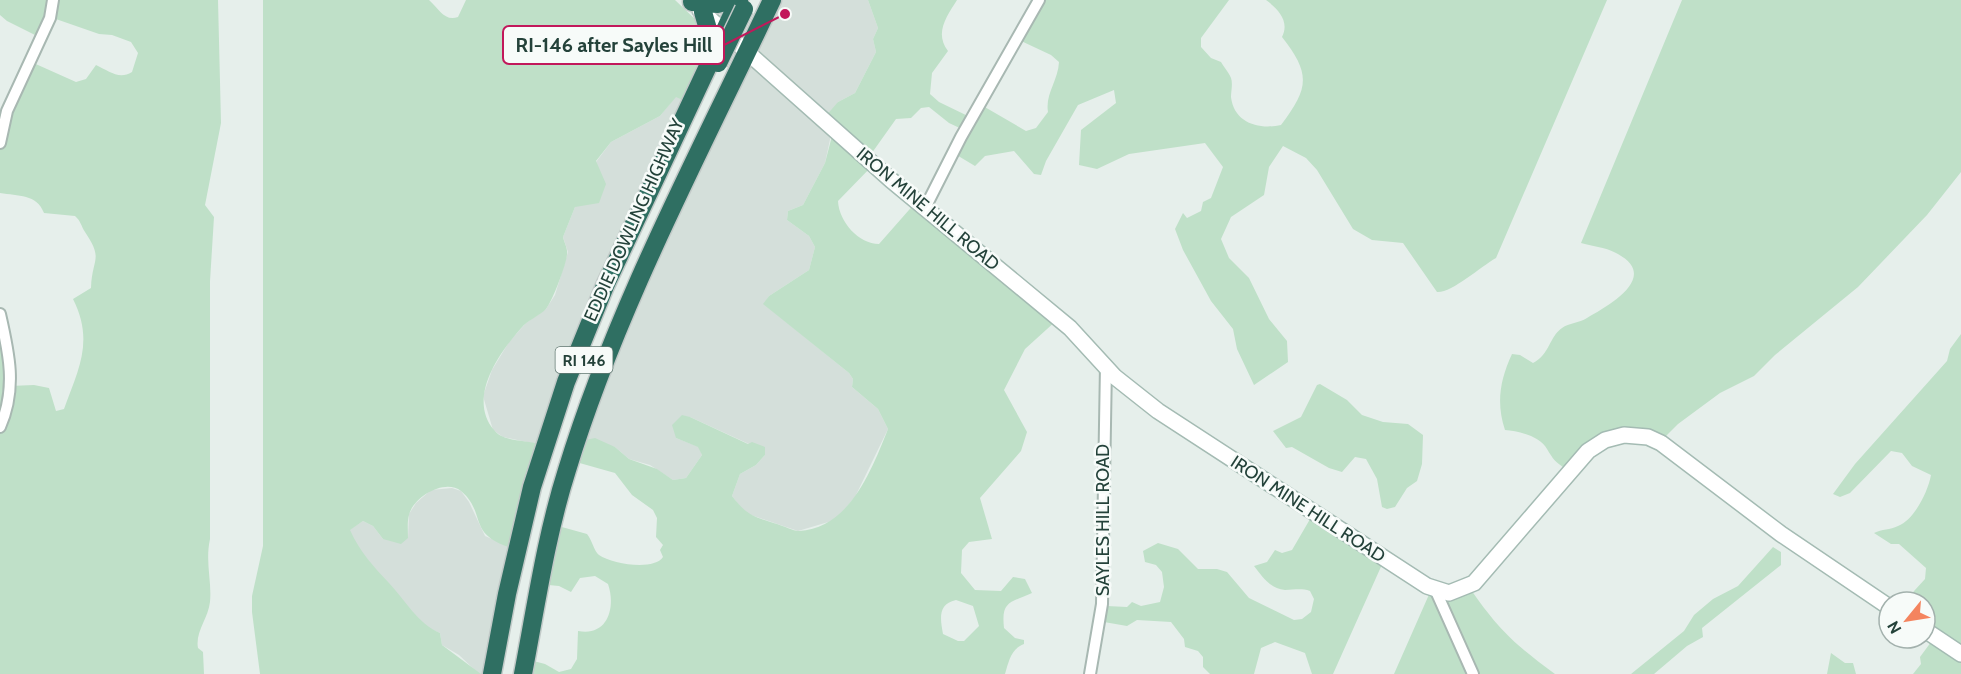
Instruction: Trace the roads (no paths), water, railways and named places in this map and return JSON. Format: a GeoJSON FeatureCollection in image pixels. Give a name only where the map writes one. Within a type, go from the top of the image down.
{"type":"FeatureCollection","features":[{"type":"Feature","properties":{"kind":"highway"},"geometry":{"type":"LineString","coordinates":[[523,674],[556,506],[589,405],[632,299],[772,0]]}},
{"type":"Feature","properties":{"kind":"highway"},"geometry":{"type":"LineString","coordinates":[[719,62],[695,5],[746,4]]}},
{"type":"Feature","properties":{"kind":"highway"},"geometry":{"type":"LineString","coordinates":[[492,674],[528,502],[559,400],[605,286],[719,62],[724,29],[746,4]]}},
{"type":"Feature","properties":{"kind":"highway","name":"EDDIE DOWLING HIGHWAY"},"geometry":{"type":"LineString","coordinates":[[501,674],[533,515],[573,390],[613,291],[746,4]]}},
{"type":"Feature","properties":{"kind":"highway","name":"EDDIE DOWLING HIGHWAY"},"geometry":{"type":"LineString","coordinates":[[513,674],[547,508],[582,396],[719,62]]}},
{"type":"Feature","properties":{"kind":"street"},"geometry":{"type":"LineString","coordinates":[[0,143],[9,104],[50,18],[53,0]]}},
{"type":"Feature","properties":{"kind":"street"},"geometry":{"type":"LineString","coordinates":[[925,208],[961,136],[1039,0]]}},
{"type":"Feature","properties":{"kind":"street"},"geometry":{"type":"LineString","coordinates":[[695,5],[748,51]]}},
{"type":"Feature","properties":{"kind":"street","name":"IRON MINE HILL ROAD"},"geometry":{"type":"LineString","coordinates":[[748,51],[925,208],[1070,328],[1106,365],[1158,411],[1410,576],[1435,589]]}},
{"type":"Feature","properties":{"kind":"street"},"geometry":{"type":"LineString","coordinates":[[0,314],[9,354],[11,379],[9,408],[0,427]]}},
{"type":"Feature","properties":{"kind":"street","name":"SAYLES HILL ROAD"},"geometry":{"type":"LineString","coordinates":[[1090,674],[1102,604],[1106,365]]}},
{"type":"Feature","properties":{"kind":"street"},"geometry":{"type":"LineString","coordinates":[[1435,589],[1449,593],[1474,583],[1580,457],[1605,440],[1633,435],[1661,443],[1781,534],[1877,599]]}},
{"type":"Feature","properties":{"kind":"street"},"geometry":{"type":"LineString","coordinates":[[1435,589],[1473,674]]}},
{"type":"Feature","properties":{"kind":"street"},"geometry":{"type":"LineString","coordinates":[[1937,638],[1961,654]]}},
{"type":"Feature","properties":{"kind":"place","name":"RI-146 after Sayles Hill"},"geometry":{"type":"Point","coordinates":[785,14]}}]}
